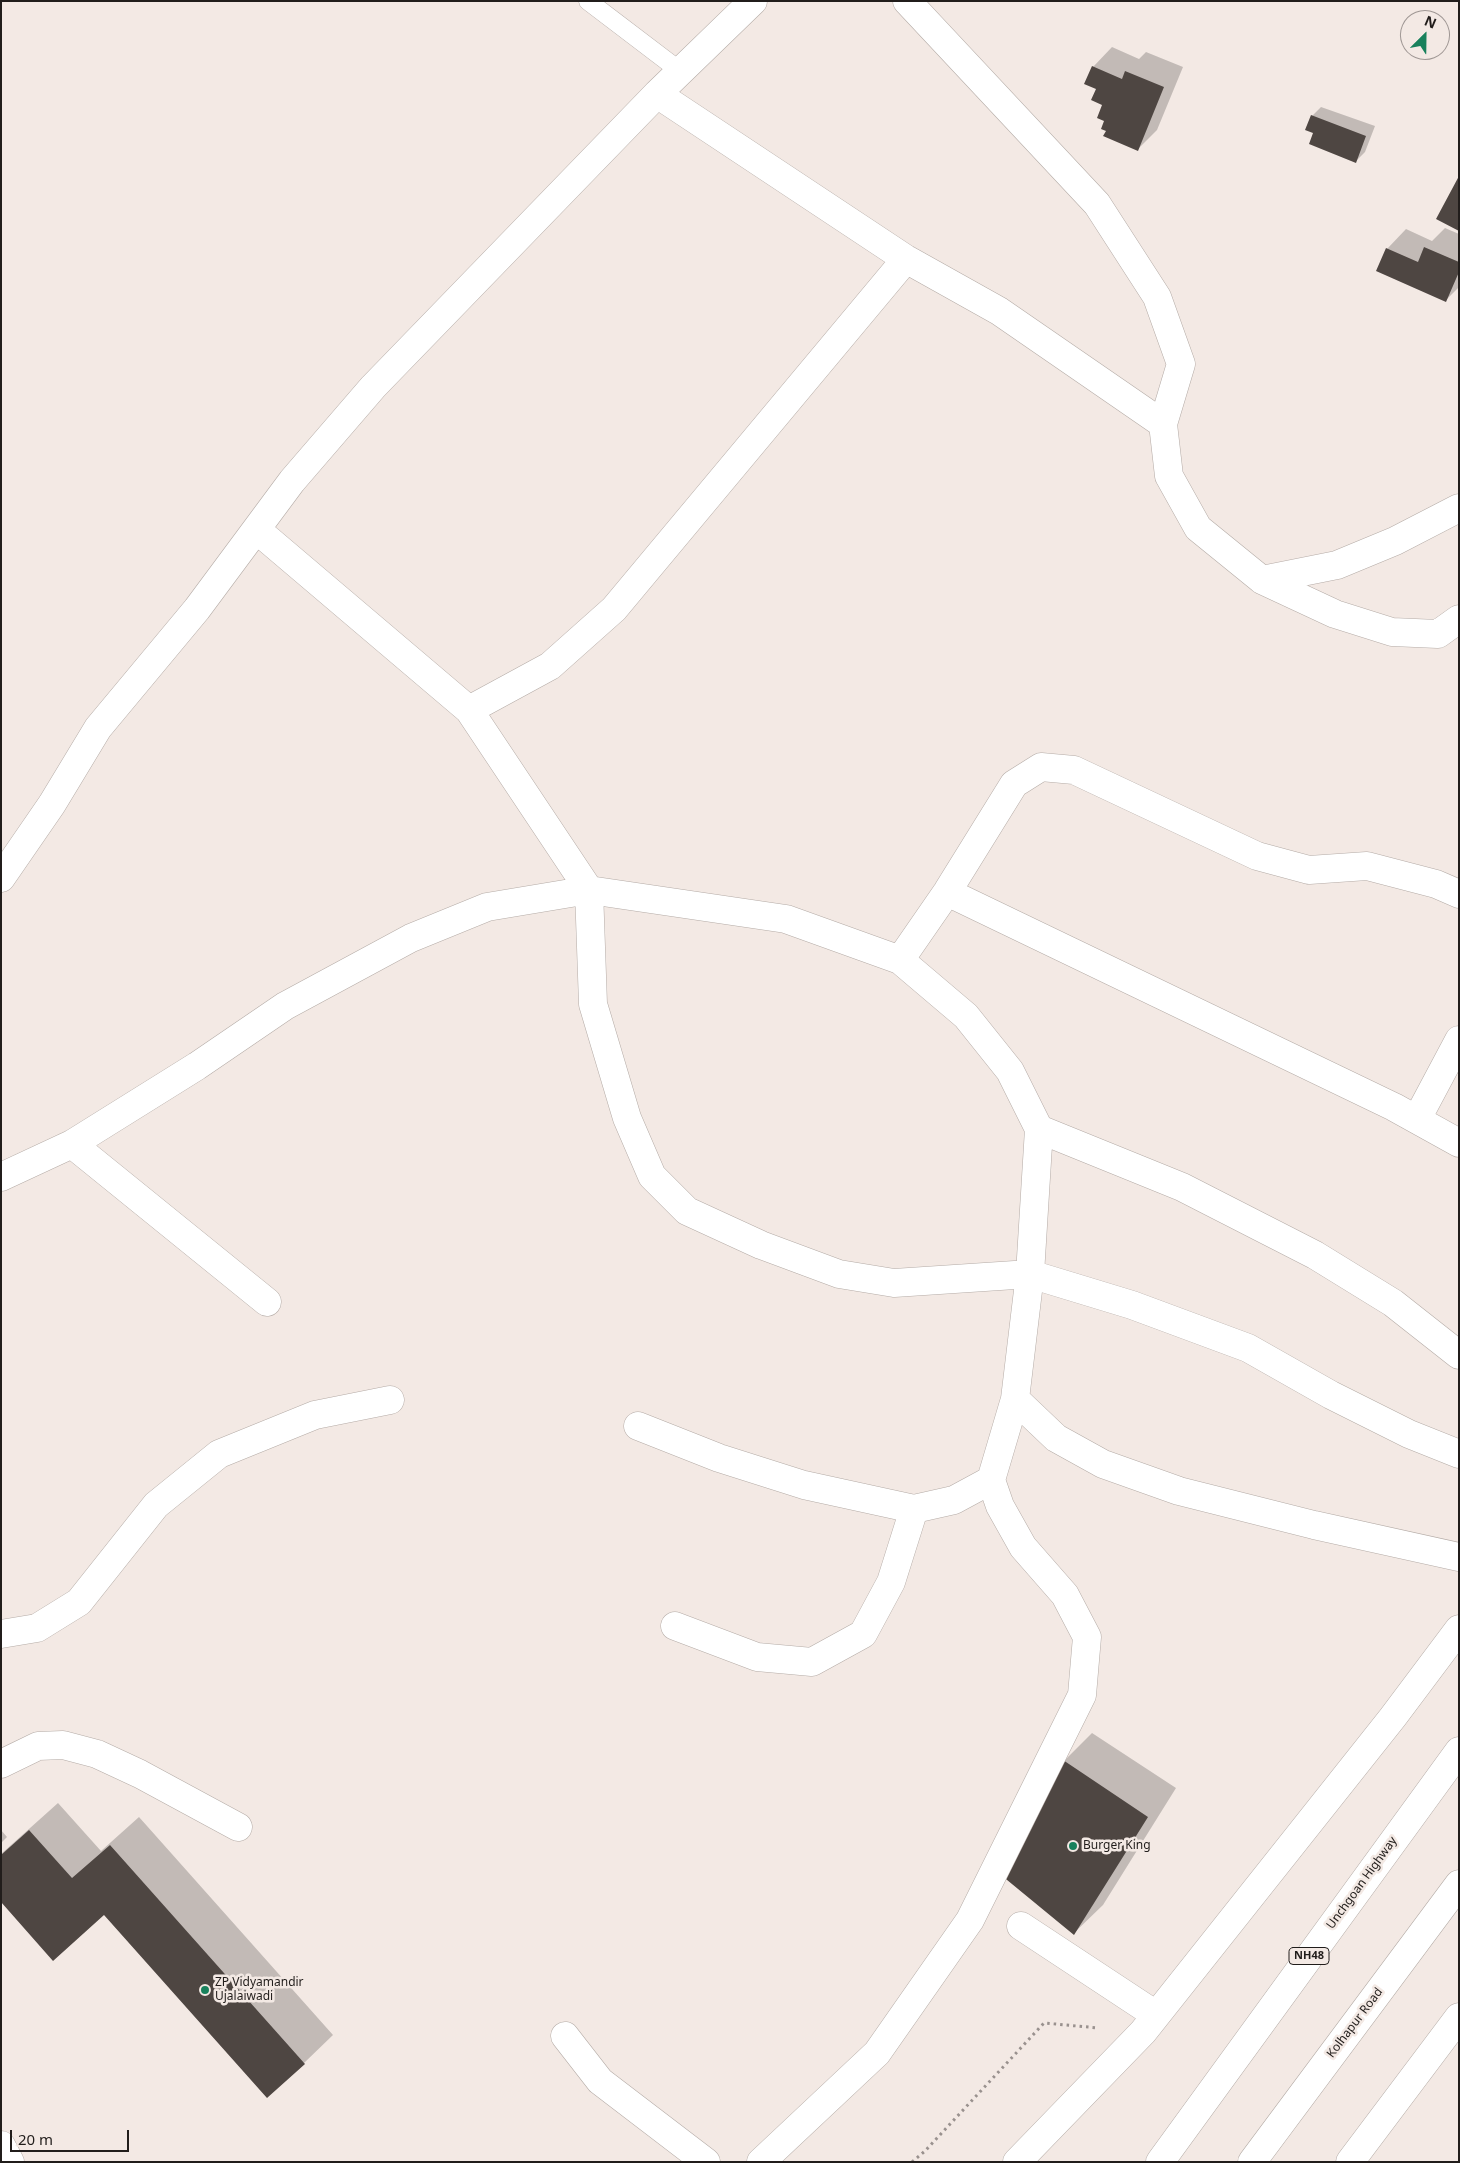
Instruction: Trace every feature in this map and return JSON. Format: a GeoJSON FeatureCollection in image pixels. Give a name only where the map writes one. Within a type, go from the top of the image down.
{"type":"FeatureCollection","features":[{"type":"Feature","properties":{"kind":"main road"},"geometry":{"type":"LineString","coordinates":[[1,878],[52,804],[98,728],[197,609],[292,481],[373,387],[657,94],[752,1]]}},
{"type":"Feature","properties":{"kind":"main road"},"geometry":{"type":"LineString","coordinates":[[907,1],[1098,204],[1156,297],[1181,364],[1162,424],[1169,476],[1198,528],[1262,580],[1335,614],[1392,632],[1438,634],[1459,619]]}},
{"type":"Feature","properties":{"kind":"main road"},"geometry":{"type":"LineString","coordinates":[[657,94],[906,259],[999,311],[1162,424]]}},
{"type":"Feature","properties":{"kind":"main road"},"geometry":{"type":"LineString","coordinates":[[469,710],[550,666],[614,609],[906,259]]}},
{"type":"Feature","properties":{"kind":"main road"},"geometry":{"type":"LineString","coordinates":[[1262,580],[1337,565],[1395,542],[1459,508]]}},
{"type":"Feature","properties":{"kind":"main road"},"geometry":{"type":"LineString","coordinates":[[257,530],[469,710],[589,890],[593,1004],[626,1118],[652,1176],[687,1211],[761,1246],[839,1274],[894,1283],[1030,1274],[1132,1305],[1248,1348],[1340,1399],[1409,1434],[1459,1454]]}},
{"type":"Feature","properties":{"kind":"main road"},"geometry":{"type":"LineString","coordinates":[[900,960],[947,892],[1014,784],[1041,767],[1074,770],[1110,785],[1257,856],[1309,870],[1367,866],[1436,884],[1459,894]]}},
{"type":"Feature","properties":{"kind":"main road"},"geometry":{"type":"LineString","coordinates":[[3,1176],[72,1144],[197,1066],[285,1006],[411,938],[487,907],[589,890],[786,919],[900,960],[966,1016],[1010,1071],[1039,1129],[1030,1274],[1015,1399],[991,1480],[1000,1506],[1023,1547],[1065,1595],[1087,1637],[1082,1695],[970,1920],[877,2053],[761,2162]]}},
{"type":"Feature","properties":{"kind":"main road"},"geometry":{"type":"LineString","coordinates":[[947,892],[1417,1119],[1459,1143]]}},
{"type":"Feature","properties":{"kind":"main road"},"geometry":{"type":"LineString","coordinates":[[1417,1119],[1459,1040]]}},
{"type":"Feature","properties":{"kind":"main road"},"geometry":{"type":"LineString","coordinates":[[1039,1129],[1182,1188],[1316,1255],[1393,1303],[1459,1355]]}},
{"type":"Feature","properties":{"kind":"main road"},"geometry":{"type":"LineString","coordinates":[[72,1144],[267,1302]]}},
{"type":"Feature","properties":{"kind":"main road"},"geometry":{"type":"LineString","coordinates":[[1015,1399],[1056,1438],[1104,1464],[1179,1491],[1314,1525],[1459,1557]]}},
{"type":"Feature","properties":{"kind":"main road"},"geometry":{"type":"LineString","coordinates":[[1,1634],[36,1628],[79,1602],[156,1505],[219,1454],[315,1415],[390,1400]]}},
{"type":"Feature","properties":{"kind":"main road"},"geometry":{"type":"LineString","coordinates":[[638,1426],[719,1458],[804,1485],[914,1509],[954,1500],[991,1480]]}},
{"type":"Feature","properties":{"kind":"main road"},"geometry":{"type":"LineString","coordinates":[[675,1626],[758,1657],[812,1662],[863,1634],[891,1582],[914,1509]]}},
{"type":"Feature","properties":{"kind":"main road"},"geometry":{"type":"LineString","coordinates":[[1017,2162],[1150,2023],[1393,1718],[1459,1629]]}},
{"type":"Feature","properties":{"kind":"main road"},"geometry":{"type":"LineString","coordinates":[[1,1764],[38,1746],[63,1745],[97,1754],[140,1774],[238,1827]]}},
{"type":"Feature","properties":{"kind":"main road","name":"Unchgoan Highway"},"geometry":{"type":"LineString","coordinates":[[1160,2162],[1459,1751]]}},
{"type":"Feature","properties":{"kind":"main road","name":"Kolhapur Road"},"geometry":{"type":"LineString","coordinates":[[1252,2162],[1459,1884]]}},
{"type":"Feature","properties":{"kind":"main road"},"geometry":{"type":"LineString","coordinates":[[1021,1926],[1150,2023]]}},
{"type":"Feature","properties":{"kind":"main road"},"geometry":{"type":"LineString","coordinates":[[1350,2162],[1459,2017]]}},
{"type":"Feature","properties":{"kind":"main road"},"geometry":{"type":"LineString","coordinates":[[565,2036],[600,2081],[706,2162]]}},
{"type":"Feature","properties":{"kind":"main road"},"geometry":{"type":"LineString","coordinates":[[1,2145],[10,2162]]}},
{"type":"Feature","properties":{"kind":"lane"},"geometry":{"type":"LineString","coordinates":[[588,1],[680,71]]}},
{"type":"Feature","properties":{"kind":"path"},"geometry":{"type":"LineString","coordinates":[[912,2162],[925,2151],[1044,2023],[1150,2023]]}},
{"type":"Feature","properties":{"kind":"building"},"geometry":{"type":"Polygon","coordinates":[[[1092,66],[1122,79],[1125,71],[1164,87],[1138,151],[1103,136],[1106,131],[1101,129],[1104,121],[1097,118],[1102,105],[1091,100],[1096,89],[1084,84],[1092,66]]]}},
{"type":"Feature","properties":{"kind":"building"},"geometry":{"type":"Polygon","coordinates":[[[1311,115],[1366,136],[1356,163],[1309,144],[1313,133],[1305,130],[1311,115]]]}},
{"type":"Feature","properties":{"kind":"building"},"geometry":{"type":"Polygon","coordinates":[[[1459,176],[1459,231],[1436,219],[1459,176]]]}},
{"type":"Feature","properties":{"kind":"building"},"geometry":{"type":"Polygon","coordinates":[[[1424,247],[1459,262],[1459,272],[1446,302],[1376,271],[1386,248],[1418,262],[1424,247]]]}},
{"type":"Feature","properties":{"kind":"building","name":"Burger King"},"geometry":{"type":"Polygon","coordinates":[[[1063,1760],[1148,1817],[1074,1935],[1001,1875],[1063,1760]]]}},
{"type":"Feature","properties":{"kind":"building","name":"ZP Vidyamandir Ujalaiwadi"},"geometry":{"type":"Polygon","coordinates":[[[29,1830],[72,1878],[110,1845],[305,2064],[267,2098],[104,1915],[53,1961],[1,1902],[1,1855],[29,1830]]]}},
{"type":"Feature","properties":{"kind":"place","name":"Burger King"},"geometry":{"type":"Point","coordinates":[1073,1846]}},
{"type":"Feature","properties":{"kind":"place","name":"ZP Vidyamandir Ujalaiwadi"},"geometry":{"type":"Point","coordinates":[205,1990]}}]}
